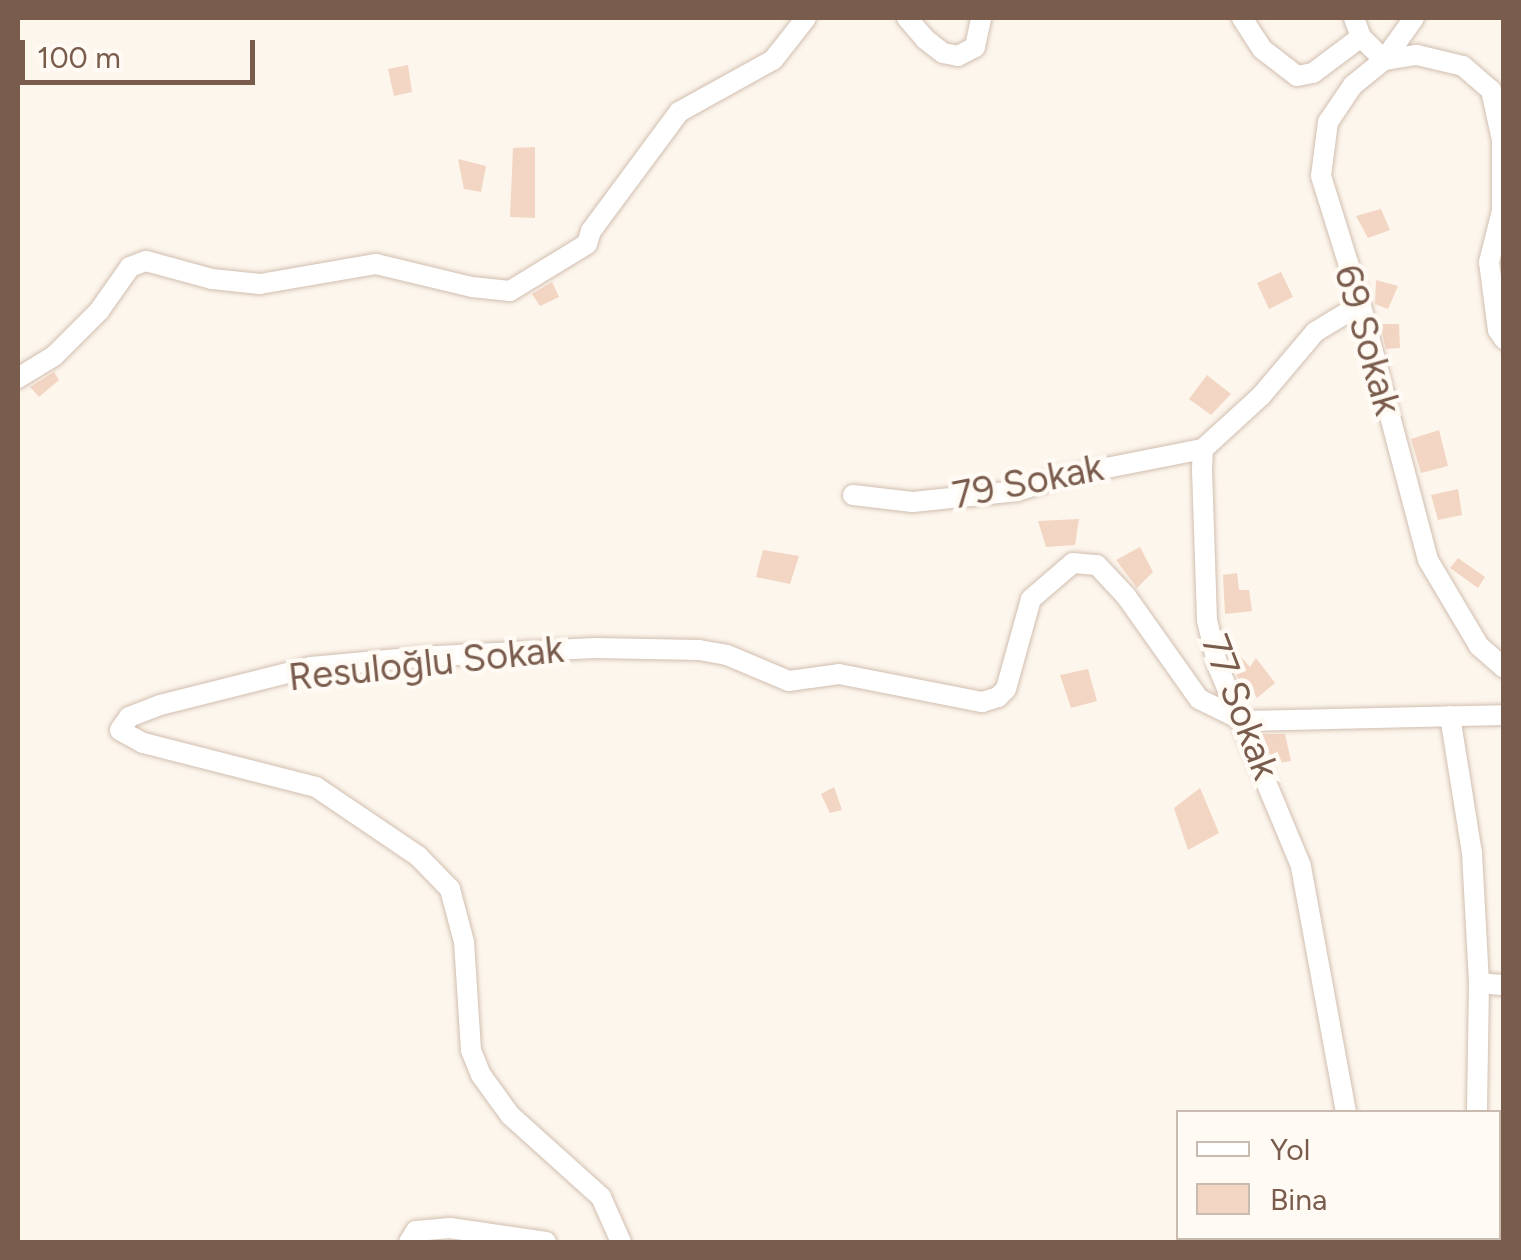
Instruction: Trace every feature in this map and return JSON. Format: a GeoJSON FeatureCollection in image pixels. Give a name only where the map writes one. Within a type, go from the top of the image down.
{"type":"FeatureCollection","features":[{"type":"Feature","properties":{"kind":"street"},"geometry":{"type":"LineString","coordinates":[[18,378],[54,356],[99,311],[130,267],[146,261],[212,279],[260,284],[376,264],[472,287],[510,291],[587,244],[591,231],[679,112],[773,60],[806,18]]}},
{"type":"Feature","properties":{"kind":"street"},"geometry":{"type":"LineString","coordinates":[[907,18],[934,46],[958,56],[975,47],[981,18]]}},
{"type":"Feature","properties":{"kind":"street"},"geometry":{"type":"LineString","coordinates":[[1242,18],[1262,49],[1296,76],[1313,73],[1357,27],[1384,60],[1417,55],[1463,66],[1492,90],[1502,140],[1502,210],[1489,262],[1498,330],[1504,340]]}},
{"type":"Feature","properties":{"kind":"street","name":"69 Sokak"},"geometry":{"type":"LineString","coordinates":[[1414,18],[1384,60],[1352,86],[1328,122],[1320,176],[1360,304],[1428,560],[1479,646],[1504,668]]}},
{"type":"Feature","properties":{"kind":"street"},"geometry":{"type":"LineString","coordinates":[[1203,449],[1261,396],[1315,332],[1360,304]]}},
{"type":"Feature","properties":{"kind":"street","name":"79 Sokak"},"geometry":{"type":"LineString","coordinates":[[853,495],[913,502],[1016,491],[1062,477],[1203,449]]}},
{"type":"Feature","properties":{"kind":"street","name":"77 Sokak"},"geometry":{"type":"LineString","coordinates":[[1203,449],[1207,620],[1218,667],[1244,721],[1301,866],[1346,1110]]}},
{"type":"Feature","properties":{"kind":"street","name":"Resuloğlu Sokak"},"geometry":{"type":"LineString","coordinates":[[621,1242],[602,1197],[510,1115],[482,1074],[471,1050],[462,929],[450,889],[418,856],[316,786],[144,743],[120,730],[129,717],[160,705],[311,668],[418,656],[595,648],[698,650],[727,655],[790,681],[839,674],[982,702],[998,698],[1006,689],[1031,598],[1073,563],[1097,565],[1126,596],[1199,698],[1244,721]]}},
{"type":"Feature","properties":{"kind":"street"},"geometry":{"type":"LineString","coordinates":[[1244,721],[1504,715]]}},
{"type":"Feature","properties":{"kind":"street"},"geometry":{"type":"LineString","coordinates":[[1450,716],[1472,854],[1480,982],[1477,1110]]}},
{"type":"Feature","properties":{"kind":"street"},"geometry":{"type":"LineString","coordinates":[[1480,982],[1504,985]]}},
{"type":"Feature","properties":{"kind":"street"},"geometry":{"type":"LineString","coordinates":[[408,1242],[416,1231],[450,1228],[546,1242]]}},
{"type":"Feature","properties":{"kind":"building"},"geometry":{"type":"Polygon","coordinates":[[[408,65],[412,92],[394,96],[388,69],[408,65]]]}},
{"type":"Feature","properties":{"kind":"building"},"geometry":{"type":"Polygon","coordinates":[[[535,147],[535,218],[510,217],[513,148],[535,147]]]}},
{"type":"Feature","properties":{"kind":"building"},"geometry":{"type":"Polygon","coordinates":[[[458,159],[486,166],[481,192],[464,189],[458,159]]]}},
{"type":"Feature","properties":{"kind":"building"},"geometry":{"type":"Polygon","coordinates":[[[1381,209],[1390,230],[1368,238],[1356,216],[1381,209]]]}},
{"type":"Feature","properties":{"kind":"building"},"geometry":{"type":"Polygon","coordinates":[[[1281,272],[1293,297],[1269,309],[1257,283],[1281,272]]]}},
{"type":"Feature","properties":{"kind":"building"},"geometry":{"type":"Polygon","coordinates":[[[1376,280],[1398,286],[1388,309],[1375,304],[1376,280]]]}},
{"type":"Feature","properties":{"kind":"building"},"geometry":{"type":"Polygon","coordinates":[[[552,282],[559,297],[540,306],[532,294],[552,282]]]}},
{"type":"Feature","properties":{"kind":"building"},"geometry":{"type":"Polygon","coordinates":[[[1380,324],[1399,324],[1400,348],[1386,349],[1380,324]]]}},
{"type":"Feature","properties":{"kind":"building"},"geometry":{"type":"Polygon","coordinates":[[[54,372],[59,380],[39,397],[30,387],[54,372]]]}},
{"type":"Feature","properties":{"kind":"building"},"geometry":{"type":"Polygon","coordinates":[[[1207,375],[1231,394],[1211,415],[1189,399],[1207,375]]]}},
{"type":"Feature","properties":{"kind":"building"},"geometry":{"type":"Polygon","coordinates":[[[1439,430],[1448,466],[1421,473],[1411,439],[1439,430]]]}},
{"type":"Feature","properties":{"kind":"building"},"geometry":{"type":"Polygon","coordinates":[[[1458,489],[1462,515],[1438,520],[1431,495],[1458,489]]]}},
{"type":"Feature","properties":{"kind":"building"},"geometry":{"type":"Polygon","coordinates":[[[1079,519],[1075,545],[1046,547],[1038,521],[1079,519]]]}},
{"type":"Feature","properties":{"kind":"building"},"geometry":{"type":"Polygon","coordinates":[[[1140,547],[1153,572],[1137,588],[1116,560],[1140,547]]]}},
{"type":"Feature","properties":{"kind":"building"},"geometry":{"type":"Polygon","coordinates":[[[763,550],[799,556],[790,584],[756,577],[763,550]]]}},
{"type":"Feature","properties":{"kind":"building"},"geometry":{"type":"Polygon","coordinates":[[[1458,558],[1485,577],[1478,588],[1450,568],[1458,558]]]}},
{"type":"Feature","properties":{"kind":"building"},"geometry":{"type":"Polygon","coordinates":[[[1237,573],[1239,590],[1249,590],[1252,611],[1225,614],[1223,575],[1237,573]]]}},
{"type":"Feature","properties":{"kind":"building"},"geometry":{"type":"Polygon","coordinates":[[[1232,647],[1250,667],[1256,658],[1275,683],[1257,698],[1249,684],[1245,687],[1238,679],[1232,647]]]}},
{"type":"Feature","properties":{"kind":"building"},"geometry":{"type":"Polygon","coordinates":[[[1088,669],[1097,701],[1071,708],[1060,675],[1088,669]]]}},
{"type":"Feature","properties":{"kind":"building"},"geometry":{"type":"Polygon","coordinates":[[[1261,734],[1285,734],[1291,761],[1274,764],[1261,734]]]}},
{"type":"Feature","properties":{"kind":"building"},"geometry":{"type":"Polygon","coordinates":[[[834,787],[842,810],[830,813],[821,794],[834,787]]]}},
{"type":"Feature","properties":{"kind":"building"},"geometry":{"type":"Polygon","coordinates":[[[1200,788],[1219,833],[1188,850],[1174,808],[1200,788]]]}}]}
